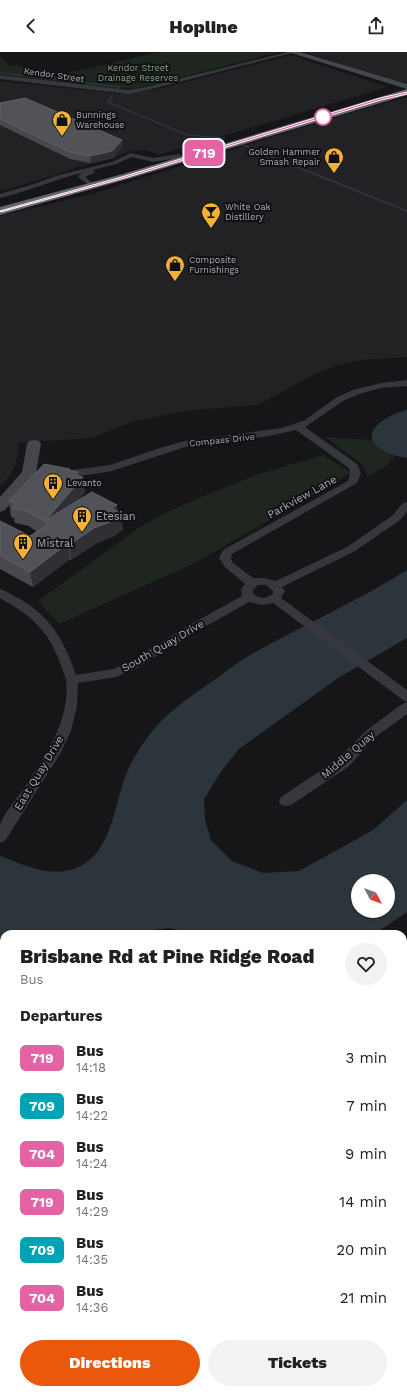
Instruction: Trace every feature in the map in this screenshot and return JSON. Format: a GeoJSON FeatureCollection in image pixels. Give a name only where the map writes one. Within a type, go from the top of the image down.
{"type":"FeatureCollection","features":[{"type":"Feature","properties":{"kind":"highway"},"geometry":{"type":"LineString","coordinates":[[391,83],[406,90]]}},
{"type":"Feature","properties":{"kind":"highway"},"geometry":{"type":"LineString","coordinates":[[378,96],[393,89],[391,83]]}},
{"type":"Feature","properties":{"kind":"highway"},"geometry":{"type":"LineString","coordinates":[[0,211],[79,182],[179,156],[378,96],[406,90]]}},
{"type":"Feature","properties":{"kind":"highway"},"geometry":{"type":"LineString","coordinates":[[0,206],[79,182],[406,90]]}},
{"type":"Feature","properties":{"kind":"street"},"geometry":{"type":"LineString","coordinates":[[292,52],[391,83]]}},
{"type":"Feature","properties":{"kind":"street","name":"Kendor Street"},"geometry":{"type":"LineString","coordinates":[[0,77],[128,92],[146,89],[292,52]]}},
{"type":"Feature","properties":{"kind":"street"},"geometry":{"type":"LineString","coordinates":[[0,196],[36,185],[79,182],[111,164],[131,155],[157,160],[179,156]]}},
{"type":"Feature","properties":{"kind":"street"},"geometry":{"type":"LineString","coordinates":[[79,182],[81,176],[99,169],[141,158]]}},
{"type":"Feature","properties":{"kind":"street"},"geometry":{"type":"LineString","coordinates":[[79,182],[99,169]]}},
{"type":"Feature","properties":{"kind":"street","name":"Compass Drive"},"geometry":{"type":"LineString","coordinates":[[55,474],[85,473],[106,469],[185,444],[260,435],[298,427],[352,393],[366,388],[386,384],[407,383]]}},
{"type":"Feature","properties":{"kind":"street","name":"Parkview Lane"},"geometry":{"type":"LineString","coordinates":[[252,583],[228,565],[225,558],[227,552],[352,483],[356,477],[356,472],[353,466],[298,427]]}},
{"type":"Feature","properties":{"kind":"street"},"geometry":{"type":"LineString","coordinates":[[0,507],[33,473],[34,444]]}},
{"type":"Feature","properties":{"kind":"street"},"geometry":{"type":"LineString","coordinates":[[276,585],[351,549],[396,518],[407,504]]}},
{"type":"Feature","properties":{"kind":"street"},"geometry":{"type":"LineString","coordinates":[[266,581],[276,585],[279,591],[275,599],[263,602],[258,601],[249,597],[246,589],[252,583],[266,581]]}},
{"type":"Feature","properties":{"kind":"street","name":"East Quay Drive"},"geometry":{"type":"LineString","coordinates":[[0,593],[20,604],[40,619],[52,634],[61,651],[72,680],[71,706],[64,731],[55,750],[0,837]]}},
{"type":"Feature","properties":{"kind":"street","name":"South Quay Drive"},"geometry":{"type":"LineString","coordinates":[[72,680],[116,672],[133,665],[190,630],[249,597]]}},
{"type":"Feature","properties":{"kind":"street"},"geometry":{"type":"LineString","coordinates":[[275,599],[407,697]]}},
{"type":"Feature","properties":{"kind":"street","name":"Middle Quay"},"geometry":{"type":"LineString","coordinates":[[286,801],[343,763],[372,733],[407,707]]}},
{"type":"Feature","properties":{"kind":"shaded area"},"geometry":{"type":"Polygon","coordinates":[[[303,52],[407,52],[407,83],[379,76],[303,52]]]}},
{"type":"Feature","properties":{"kind":"shaded area"},"geometry":{"type":"Polygon","coordinates":[[[291,55],[387,87],[159,155],[145,150],[126,152],[113,159],[79,167],[0,191],[0,81],[120,94],[154,90],[291,55]]]}},
{"type":"Feature","properties":{"kind":"shaded area"},"geometry":{"type":"Polygon","coordinates":[[[407,97],[407,357],[361,360],[336,366],[316,373],[268,400],[256,405],[184,411],[132,422],[92,438],[18,443],[18,452],[15,465],[9,477],[0,487],[0,216],[95,193],[323,121],[407,97]]]}},
{"type":"Feature","properties":{"kind":"shaded area"},"geometry":{"type":"Polygon","coordinates":[[[407,410],[407,458],[384,451],[378,447],[373,440],[372,434],[375,428],[386,418],[407,410]]]}},
{"type":"Feature","properties":{"kind":"shaded area"},"geometry":{"type":"Polygon","coordinates":[[[407,570],[407,638],[338,678],[239,749],[220,773],[204,799],[205,820],[211,840],[232,861],[263,873],[299,871],[373,830],[407,800],[407,912],[380,930],[178,930],[169,928],[151,930],[0,930],[0,856],[31,867],[52,872],[73,869],[84,864],[94,856],[107,834],[128,770],[135,756],[164,718],[186,700],[245,658],[388,582],[407,570]]]}},
{"type":"Feature","properties":{"kind":"green space","name":"Kendor Street Drainage Reserves"},"geometry":{"type":"Polygon","coordinates":[[[160,52],[280,52],[139,88],[108,89],[0,74],[0,56],[10,65],[67,73],[160,52]]]}},
{"type":"Feature","properties":{"kind":"green space"},"geometry":{"type":"Polygon","coordinates":[[[325,437],[373,440],[386,452],[396,455],[386,466],[367,477],[363,465],[325,437]]]}},
{"type":"Feature","properties":{"kind":"green space"},"geometry":{"type":"Polygon","coordinates":[[[323,455],[351,473],[195,563],[59,624],[38,601],[140,527],[161,515],[259,474],[323,455]]]}},
{"type":"Feature","properties":{"kind":"building","name":"Bunnings Warehouse"},"geometry":{"type":"Polygon","coordinates":[[[25,98],[122,140],[112,151],[90,156],[70,152],[0,119],[0,103],[25,98]]]}},
{"type":"Feature","properties":{"kind":"building"},"geometry":{"type":"Polygon","coordinates":[[[44,464],[70,469],[69,470],[78,472],[76,475],[83,477],[46,520],[92,492],[117,505],[112,508],[122,514],[115,520],[94,528],[70,544],[68,543],[30,572],[0,555],[0,521],[30,536],[49,524],[26,511],[12,508],[16,503],[9,501],[44,464]]]}},
{"type":"Feature","properties":{"kind":"waterway"},"geometry":{"type":"LineString","coordinates":[[0,73],[120,87],[118,89]]}},
{"type":"Feature","properties":{"kind":"waterway"},"geometry":{"type":"LineString","coordinates":[[113,95],[108,102],[187,135],[224,138]]}},
{"type":"Feature","properties":{"kind":"waterway"},"geometry":{"type":"LineString","coordinates":[[243,145],[297,167]]}},
{"type":"Feature","properties":{"kind":"waterway"},"geometry":{"type":"LineString","coordinates":[[295,166],[407,211]]}},
{"type":"Feature","properties":{"kind":"bus line","name":"719"},"geometry":{"type":"LineString","coordinates":[[0,211],[67,194],[381,99],[407,94]]}},
{"type":"Feature","properties":{"kind":"place","name":"Bunnings Warehouse"},"geometry":{"type":"Point","coordinates":[62,137]}},
{"type":"Feature","properties":{"kind":"place","name":"Golden Hammer Smash Repair"},"geometry":{"type":"Point","coordinates":[334,174]}},
{"type":"Feature","properties":{"kind":"place","name":"White Oak Distillery"},"geometry":{"type":"Point","coordinates":[211,229]}},
{"type":"Feature","properties":{"kind":"place","name":"Composite Furnishings"},"geometry":{"type":"Point","coordinates":[175,282]}},
{"type":"Feature","properties":{"kind":"place","name":"Levanto"},"geometry":{"type":"Point","coordinates":[53,500]}},
{"type":"Feature","properties":{"kind":"place","name":"Etesian"},"geometry":{"type":"Point","coordinates":[82,533]}},
{"type":"Feature","properties":{"kind":"place","name":"Mistral"},"geometry":{"type":"Point","coordinates":[23,560]}}]}
